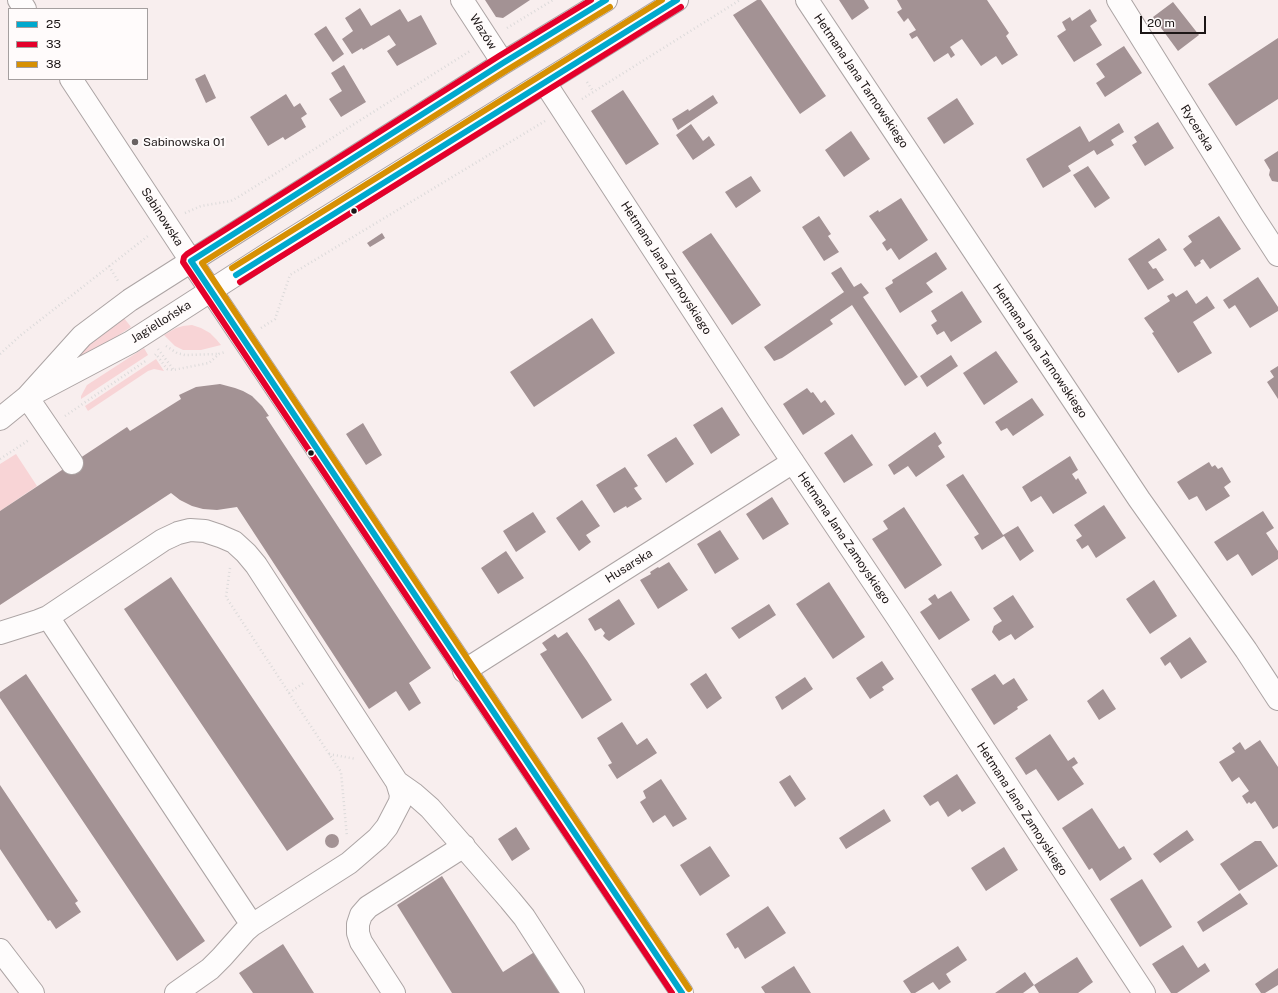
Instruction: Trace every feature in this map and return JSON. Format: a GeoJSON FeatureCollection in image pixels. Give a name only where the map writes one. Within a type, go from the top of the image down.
{"type":"FeatureCollection","features":[{"type":"Feature","properties":{"kind":"street","name":"Wazów"},"geometry":{"type":"LineString","coordinates":[[462,0],[504,63]]}},
{"type":"Feature","properties":{"kind":"street","name":"Jagiellońska"},"geometry":{"type":"LineString","coordinates":[[0,419],[27,397],[82,336],[130,300],[606,0]]}},
{"type":"Feature","properties":{"kind":"street","name":"Jagiellońska"},"geometry":{"type":"LineString","coordinates":[[27,397],[131,342],[678,0]]}},
{"type":"Feature","properties":{"kind":"street","name":"Hetmana Jana Tarnowskiego"},"geometry":{"type":"LineString","coordinates":[[807,0],[1130,486],[1246,650],[1278,699]]}},
{"type":"Feature","properties":{"kind":"street","name":"Rycerska"},"geometry":{"type":"LineString","coordinates":[[1118,0],[1278,255]]}},
{"type":"Feature","properties":{"kind":"street","name":"Sabinowska"},"geometry":{"type":"LineString","coordinates":[[72,80],[464,671],[682,993]]}},
{"type":"Feature","properties":{"kind":"street","name":"Hetmana Jana Zamoyskiego"},"geometry":{"type":"LineString","coordinates":[[545,82],[793,462],[1144,993]]}},
{"type":"Feature","properties":{"kind":"street"},"geometry":{"type":"LineString","coordinates":[[27,397],[72,463]]}},
{"type":"Feature","properties":{"kind":"street","name":"Husarska"},"geometry":{"type":"LineString","coordinates":[[464,671],[793,462]]}},
{"type":"Feature","properties":{"kind":"street"},"geometry":{"type":"LineString","coordinates":[[0,632],[38,622],[48,617],[163,540],[178,533],[190,530],[205,531],[220,536],[234,542],[256,565],[397,782],[401,795],[400,802],[387,827],[378,838],[349,863],[252,925],[210,969],[176,993]]}},
{"type":"Feature","properties":{"kind":"street"},"geometry":{"type":"LineString","coordinates":[[48,617],[252,925]]}},
{"type":"Feature","properties":{"kind":"street"},"geometry":{"type":"LineString","coordinates":[[397,782],[430,808],[524,917],[573,993]]}},
{"type":"Feature","properties":{"kind":"street"},"geometry":{"type":"LineString","coordinates":[[394,993],[362,942],[358,928],[361,915],[368,906],[464,846]]}},
{"type":"Feature","properties":{"kind":"street"},"geometry":{"type":"LineString","coordinates":[[0,950],[33,993]]}},
{"type":"Feature","properties":{"kind":"path"},"geometry":{"type":"LineString","coordinates":[[502,31],[553,0]]}},
{"type":"Feature","properties":{"kind":"path"},"geometry":{"type":"LineString","coordinates":[[266,325],[275,319],[290,275],[563,110],[740,0]]}},
{"type":"Feature","properties":{"kind":"path"},"geometry":{"type":"LineString","coordinates":[[182,215],[194,208],[231,201],[240,196],[474,49]]}},
{"type":"Feature","properties":{"kind":"path"},"geometry":{"type":"LineString","coordinates":[[0,354],[21,335],[152,233]]}},
{"type":"Feature","properties":{"kind":"path"},"geometry":{"type":"LineString","coordinates":[[109,266],[120,283]]}},
{"type":"Feature","properties":{"kind":"path"},"geometry":{"type":"LineString","coordinates":[[164,343],[172,350],[185,355],[219,354],[226,352]]}},
{"type":"Feature","properties":{"kind":"path"},"geometry":{"type":"LineString","coordinates":[[162,353],[173,370]]}},
{"type":"Feature","properties":{"kind":"path"},"geometry":{"type":"LineString","coordinates":[[0,459],[156,354],[167,369],[173,370],[209,363],[219,354]]}},
{"type":"Feature","properties":{"kind":"path"},"geometry":{"type":"LineString","coordinates":[[234,542],[226,598],[341,772],[349,863]]}},
{"type":"Feature","properties":{"kind":"shaded area"},"geometry":{"type":"Polygon","coordinates":[[[124,318],[131,327],[73,365],[73,357],[124,318]]]}},
{"type":"Feature","properties":{"kind":"shaded area"},"geometry":{"type":"Polygon","coordinates":[[[192,325],[210,333],[221,345],[201,350],[183,350],[175,346],[164,335],[176,328],[192,325]]]}},
{"type":"Feature","properties":{"kind":"shaded area"},"geometry":{"type":"Polygon","coordinates":[[[144,348],[148,355],[81,399],[87,385],[144,348]]]}},
{"type":"Feature","properties":{"kind":"shaded area"},"geometry":{"type":"Polygon","coordinates":[[[156,359],[164,371],[154,369],[148,371],[88,411],[85,406],[156,359]]]}},
{"type":"Feature","properties":{"kind":"shaded area"},"geometry":{"type":"Polygon","coordinates":[[[16,454],[37,486],[0,511],[0,464],[16,454]]]}},
{"type":"Feature","properties":{"kind":"building"},"geometry":{"type":"Polygon","coordinates":[[[485,0],[530,0],[503,18],[496,17],[485,0]]]}},
{"type":"Feature","properties":{"kind":"building"},"geometry":{"type":"Polygon","coordinates":[[[757,0],[761,0],[826,96],[800,114],[733,15],[757,0]]]}},
{"type":"Feature","properties":{"kind":"building"},"geometry":{"type":"Polygon","coordinates":[[[839,0],[864,0],[869,8],[852,20],[839,0]]]}},
{"type":"Feature","properties":{"kind":"building"},"geometry":{"type":"Polygon","coordinates":[[[897,0],[987,0],[1009,33],[1006,36],[1018,55],[1002,65],[996,56],[981,66],[962,39],[950,47],[955,55],[951,58],[948,53],[934,62],[917,36],[912,39],[909,34],[916,30],[908,18],[904,22],[897,12],[902,9],[897,0]]]}},
{"type":"Feature","properties":{"kind":"building"},"geometry":{"type":"Polygon","coordinates":[[[1173,2],[1199,35],[1178,51],[1153,17],[1173,2]]]}},
{"type":"Feature","properties":{"kind":"building"},"geometry":{"type":"Polygon","coordinates":[[[360,8],[371,26],[400,9],[408,22],[421,15],[437,44],[397,66],[387,51],[396,45],[389,35],[363,50],[362,48],[352,54],[342,39],[353,31],[345,18],[360,8]]]}},
{"type":"Feature","properties":{"kind":"building"},"geometry":{"type":"Polygon","coordinates":[[[1090,9],[1097,21],[1090,26],[1102,45],[1074,62],[1057,36],[1066,30],[1062,22],[1070,17],[1072,21],[1090,9]]]}},
{"type":"Feature","properties":{"kind":"building"},"geometry":{"type":"Polygon","coordinates":[[[326,26],[344,54],[333,62],[314,34],[326,26]]]}},
{"type":"Feature","properties":{"kind":"building"},"geometry":{"type":"Polygon","coordinates":[[[1278,38],[1278,99],[1236,126],[1208,84],[1278,38]]]}},
{"type":"Feature","properties":{"kind":"building"},"geometry":{"type":"Polygon","coordinates":[[[1124,46],[1142,73],[1105,97],[1096,83],[1105,77],[1096,64],[1124,46]]]}},
{"type":"Feature","properties":{"kind":"building"},"geometry":{"type":"Polygon","coordinates":[[[344,65],[366,102],[341,117],[329,99],[342,91],[331,73],[344,65]]]}},
{"type":"Feature","properties":{"kind":"building"},"geometry":{"type":"Polygon","coordinates":[[[205,74],[216,98],[206,103],[195,79],[205,74]]]}},
{"type":"Feature","properties":{"kind":"building"},"geometry":{"type":"Polygon","coordinates":[[[623,90],[659,144],[626,165],[591,111],[623,90]]]}},
{"type":"Feature","properties":{"kind":"building"},"geometry":{"type":"Polygon","coordinates":[[[286,94],[294,107],[300,103],[307,114],[301,118],[306,127],[285,140],[283,137],[268,146],[250,117],[286,94]]]}},
{"type":"Feature","properties":{"kind":"building"},"geometry":{"type":"Polygon","coordinates":[[[713,95],[718,103],[678,130],[672,119],[688,109],[689,111],[713,95]]]}},
{"type":"Feature","properties":{"kind":"building"},"geometry":{"type":"Polygon","coordinates":[[[957,98],[974,124],[944,144],[927,118],[957,98]]]}},
{"type":"Feature","properties":{"kind":"building"},"geometry":{"type":"Polygon","coordinates":[[[1158,122],[1174,148],[1145,166],[1132,145],[1137,142],[1134,137],[1158,122]]]}},
{"type":"Feature","properties":{"kind":"building"},"geometry":{"type":"Polygon","coordinates":[[[1119,123],[1124,132],[1111,140],[1114,145],[1097,155],[1094,150],[1068,166],[1071,171],[1043,188],[1026,159],[1080,126],[1089,142],[1119,123]]]}},
{"type":"Feature","properties":{"kind":"building"},"geometry":{"type":"Polygon","coordinates":[[[691,124],[703,141],[709,136],[715,145],[693,160],[676,135],[691,124]]]}},
{"type":"Feature","properties":{"kind":"building"},"geometry":{"type":"Polygon","coordinates":[[[851,131],[870,159],[844,177],[825,150],[851,131]]]}},
{"type":"Feature","properties":{"kind":"building"},"geometry":{"type":"Polygon","coordinates":[[[1278,151],[1278,182],[1272,181],[1269,175],[1270,170],[1264,160],[1278,151]]]}},
{"type":"Feature","properties":{"kind":"building"},"geometry":{"type":"Polygon","coordinates":[[[1088,166],[1110,198],[1095,208],[1073,175],[1088,166]]]}},
{"type":"Feature","properties":{"kind":"building"},"geometry":{"type":"Polygon","coordinates":[[[751,176],[761,191],[736,208],[725,192],[751,176]]]}},
{"type":"Feature","properties":{"kind":"building"},"geometry":{"type":"Polygon","coordinates":[[[901,198],[928,240],[899,260],[891,248],[887,251],[882,243],[886,240],[869,216],[878,210],[879,212],[901,198]]]}},
{"type":"Feature","properties":{"kind":"building"},"geometry":{"type":"Polygon","coordinates":[[[819,216],[831,234],[828,236],[839,252],[824,261],[802,227],[819,216]]]}},
{"type":"Feature","properties":{"kind":"building"},"geometry":{"type":"Polygon","coordinates":[[[1219,216],[1241,249],[1210,269],[1203,259],[1200,261],[1201,263],[1195,267],[1183,249],[1192,242],[1188,236],[1219,216]]]}},
{"type":"Feature","properties":{"kind":"building"},"geometry":{"type":"Polygon","coordinates":[[[382,233],[385,238],[370,247],[367,243],[382,233]]]}},
{"type":"Feature","properties":{"kind":"building"},"geometry":{"type":"Polygon","coordinates":[[[711,233],[761,305],[732,325],[682,252],[711,233]]]}},
{"type":"Feature","properties":{"kind":"building"},"geometry":{"type":"Polygon","coordinates":[[[1159,238],[1167,250],[1148,262],[1153,269],[1156,268],[1164,280],[1148,290],[1128,259],[1159,238]]]}},
{"type":"Feature","properties":{"kind":"building"},"geometry":{"type":"Polygon","coordinates":[[[936,252],[947,269],[926,283],[933,292],[900,313],[885,288],[893,283],[892,280],[936,252]]]}},
{"type":"Feature","properties":{"kind":"building"},"geometry":{"type":"Polygon","coordinates":[[[841,267],[854,287],[861,283],[869,293],[863,297],[918,377],[905,386],[852,305],[830,320],[833,324],[782,358],[774,361],[764,347],[844,292],[831,273],[841,267]]]}},
{"type":"Feature","properties":{"kind":"building"},"geometry":{"type":"Polygon","coordinates":[[[1258,277],[1278,307],[1278,311],[1250,328],[1235,305],[1229,309],[1223,300],[1258,277]]]}},
{"type":"Feature","properties":{"kind":"building"},"geometry":{"type":"Polygon","coordinates":[[[1187,290],[1196,304],[1207,296],[1215,308],[1193,322],[1212,353],[1178,373],[1144,318],[1170,301],[1167,296],[1173,293],[1176,297],[1187,290]]]}},
{"type":"Feature","properties":{"kind":"building"},"geometry":{"type":"Polygon","coordinates":[[[962,291],[982,322],[951,342],[944,331],[937,335],[931,325],[937,321],[931,311],[962,291]]]}},
{"type":"Feature","properties":{"kind":"building"},"geometry":{"type":"Polygon","coordinates":[[[592,318],[615,353],[534,407],[510,372],[592,318]]]}},
{"type":"Feature","properties":{"kind":"building"},"geometry":{"type":"Polygon","coordinates":[[[996,351],[1018,382],[984,405],[963,373],[996,351]]]}},
{"type":"Feature","properties":{"kind":"building"},"geometry":{"type":"Polygon","coordinates":[[[951,355],[958,366],[927,387],[920,376],[951,355]]]}},
{"type":"Feature","properties":{"kind":"building"},"geometry":{"type":"Polygon","coordinates":[[[1278,366],[1278,399],[1267,382],[1274,377],[1270,371],[1278,366]]]}},
{"type":"Feature","properties":{"kind":"building"},"geometry":{"type":"Polygon","coordinates":[[[220,384],[243,391],[252,396],[262,406],[269,416],[266,417],[431,668],[409,683],[421,703],[409,711],[396,691],[369,709],[237,507],[217,510],[203,509],[192,506],[180,500],[171,493],[0,605],[0,511],[127,427],[130,431],[181,399],[179,395],[196,387],[220,384]]]}},
{"type":"Feature","properties":{"kind":"building"},"geometry":{"type":"Polygon","coordinates":[[[807,388],[811,393],[813,392],[821,403],[825,400],[835,414],[803,435],[783,404],[807,388]]]}},
{"type":"Feature","properties":{"kind":"building"},"geometry":{"type":"Polygon","coordinates":[[[1032,398],[1044,415],[1013,436],[1007,428],[1001,431],[995,422],[1032,398]]]}},
{"type":"Feature","properties":{"kind":"building"},"geometry":{"type":"Polygon","coordinates":[[[722,407],[740,435],[711,454],[693,425],[722,407]]]}},
{"type":"Feature","properties":{"kind":"building"},"geometry":{"type":"Polygon","coordinates":[[[363,423],[382,455],[366,465],[346,434],[363,423]]]}},
{"type":"Feature","properties":{"kind":"building"},"geometry":{"type":"Polygon","coordinates":[[[935,432],[942,443],[938,446],[945,457],[916,477],[908,466],[894,475],[888,465],[935,432]]]}},
{"type":"Feature","properties":{"kind":"building"},"geometry":{"type":"Polygon","coordinates":[[[852,434],[873,465],[844,483],[824,453],[852,434]]]}},
{"type":"Feature","properties":{"kind":"building"},"geometry":{"type":"Polygon","coordinates":[[[676,437],[694,464],[666,483],[647,455],[676,437]]]}},
{"type":"Feature","properties":{"kind":"building"},"geometry":{"type":"Polygon","coordinates":[[[1070,456],[1078,470],[1072,474],[1076,480],[1078,478],[1087,493],[1053,514],[1041,496],[1031,502],[1022,487],[1070,456]]]}},
{"type":"Feature","properties":{"kind":"building"},"geometry":{"type":"Polygon","coordinates":[[[1209,462],[1212,467],[1215,465],[1218,469],[1222,467],[1231,482],[1224,487],[1230,496],[1206,511],[1197,496],[1189,500],[1177,482],[1209,462]]]}},
{"type":"Feature","properties":{"kind":"building"},"geometry":{"type":"Polygon","coordinates":[[[625,467],[638,486],[634,488],[642,499],[627,508],[626,506],[614,513],[596,485],[625,467]]]}},
{"type":"Feature","properties":{"kind":"building"},"geometry":{"type":"Polygon","coordinates":[[[963,474],[1003,535],[1018,526],[1034,551],[1020,561],[1004,536],[982,550],[974,537],[979,534],[946,485],[963,474]]]}},
{"type":"Feature","properties":{"kind":"building"},"geometry":{"type":"Polygon","coordinates":[[[772,497],[789,524],[763,540],[746,514],[772,497]]]}},
{"type":"Feature","properties":{"kind":"building"},"geometry":{"type":"Polygon","coordinates":[[[582,500],[600,526],[586,535],[591,542],[579,551],[556,518],[582,500]]]}},
{"type":"Feature","properties":{"kind":"building"},"geometry":{"type":"Polygon","coordinates":[[[1104,505],[1126,538],[1096,558],[1088,545],[1082,549],[1076,540],[1082,536],[1074,525],[1104,505]]]}},
{"type":"Feature","properties":{"kind":"building"},"geometry":{"type":"Polygon","coordinates":[[[904,507],[942,565],[905,589],[872,539],[888,529],[883,521],[904,507]]]}},
{"type":"Feature","properties":{"kind":"building"},"geometry":{"type":"Polygon","coordinates":[[[1263,511],[1274,528],[1266,533],[1278,551],[1278,559],[1252,576],[1238,554],[1227,561],[1214,542],[1263,511]]]}},
{"type":"Feature","properties":{"kind":"building"},"geometry":{"type":"Polygon","coordinates":[[[533,512],[546,532],[516,552],[503,531],[533,512]]]}},
{"type":"Feature","properties":{"kind":"building"},"geometry":{"type":"Polygon","coordinates":[[[720,530],[739,559],[715,574],[697,544],[720,530]]]}},
{"type":"Feature","properties":{"kind":"building"},"geometry":{"type":"Polygon","coordinates":[[[506,551],[524,578],[498,594],[481,568],[506,551]]]}},
{"type":"Feature","properties":{"kind":"building"},"geometry":{"type":"Polygon","coordinates":[[[669,562],[688,590],[658,609],[640,580],[651,574],[650,572],[658,567],[659,568],[669,562]]]}},
{"type":"Feature","properties":{"kind":"building"},"geometry":{"type":"Polygon","coordinates":[[[171,577],[334,819],[287,851],[124,609],[171,577]]]}},
{"type":"Feature","properties":{"kind":"building"},"geometry":{"type":"Polygon","coordinates":[[[1154,580],[1177,616],[1150,634],[1126,599],[1154,580]]]}},
{"type":"Feature","properties":{"kind":"building"},"geometry":{"type":"Polygon","coordinates":[[[829,582],[865,637],[833,659],[796,604],[829,582]]]}},
{"type":"Feature","properties":{"kind":"building"},"geometry":{"type":"Polygon","coordinates":[[[951,591],[970,620],[939,640],[920,612],[932,604],[928,599],[935,594],[938,599],[951,591]]]}},
{"type":"Feature","properties":{"kind":"building"},"geometry":{"type":"Polygon","coordinates":[[[1013,595],[1034,627],[1015,640],[1011,634],[999,641],[992,632],[994,626],[1002,621],[993,608],[1013,595]]]}},
{"type":"Feature","properties":{"kind":"building"},"geometry":{"type":"Polygon","coordinates":[[[619,599],[635,624],[609,641],[603,636],[605,633],[601,628],[595,631],[588,619],[619,599]]]}},
{"type":"Feature","properties":{"kind":"building"},"geometry":{"type":"Polygon","coordinates":[[[769,604],[776,615],[739,639],[731,628],[769,604]]]}},
{"type":"Feature","properties":{"kind":"building"},"geometry":{"type":"Polygon","coordinates":[[[567,632],[612,700],[582,719],[540,654],[547,650],[542,643],[555,634],[558,638],[567,632]]]}},
{"type":"Feature","properties":{"kind":"building"},"geometry":{"type":"Polygon","coordinates":[[[1190,637],[1207,662],[1181,679],[1170,662],[1165,666],[1160,658],[1190,637]]]}},
{"type":"Feature","properties":{"kind":"building"},"geometry":{"type":"Polygon","coordinates":[[[882,661],[894,679],[882,687],[884,690],[870,699],[856,678],[882,661]]]}},
{"type":"Feature","properties":{"kind":"building"},"geometry":{"type":"Polygon","coordinates":[[[706,673],[722,698],[707,709],[690,684],[706,673]]]}},
{"type":"Feature","properties":{"kind":"building"},"geometry":{"type":"Polygon","coordinates":[[[26,674],[205,941],[177,961],[0,698],[0,692],[26,674]]]}},
{"type":"Feature","properties":{"kind":"building"},"geometry":{"type":"Polygon","coordinates":[[[995,674],[1003,685],[1014,678],[1028,700],[1017,707],[1018,709],[994,725],[971,689],[995,674]]]}},
{"type":"Feature","properties":{"kind":"building"},"geometry":{"type":"Polygon","coordinates":[[[805,677],[813,689],[782,710],[775,697],[805,677]]]}},
{"type":"Feature","properties":{"kind":"building"},"geometry":{"type":"Polygon","coordinates":[[[1103,689],[1116,709],[1099,720],[1087,701],[1103,689]]]}},
{"type":"Feature","properties":{"kind":"building"},"geometry":{"type":"Polygon","coordinates":[[[622,722],[637,745],[647,738],[657,753],[617,779],[608,765],[612,763],[597,738],[622,722]]]}},
{"type":"Feature","properties":{"kind":"building"},"geometry":{"type":"Polygon","coordinates":[[[1050,734],[1068,761],[1074,757],[1078,763],[1072,767],[1084,784],[1058,801],[1036,769],[1026,775],[1015,758],[1050,734]]]}},
{"type":"Feature","properties":{"kind":"building"},"geometry":{"type":"Polygon","coordinates":[[[1260,740],[1278,767],[1278,826],[1273,829],[1255,801],[1251,804],[1249,802],[1247,804],[1242,796],[1249,791],[1239,777],[1232,782],[1219,762],[1235,752],[1232,748],[1240,742],[1245,750],[1260,740]]]}},
{"type":"Feature","properties":{"kind":"building"},"geometry":{"type":"Polygon","coordinates":[[[957,774],[976,803],[962,812],[960,809],[948,817],[938,801],[930,806],[923,796],[957,774]]]}},
{"type":"Feature","properties":{"kind":"building"},"geometry":{"type":"Polygon","coordinates":[[[790,775],[806,799],[795,807],[779,782],[790,775]]]}},
{"type":"Feature","properties":{"kind":"building"},"geometry":{"type":"Polygon","coordinates":[[[661,779],[687,819],[673,827],[665,815],[653,823],[640,802],[646,798],[643,791],[661,779]]]}},
{"type":"Feature","properties":{"kind":"building"},"geometry":{"type":"Polygon","coordinates":[[[0,785],[78,901],[75,903],[81,912],[56,929],[50,920],[48,921],[0,849],[0,785]]]}},
{"type":"Feature","properties":{"kind":"building"},"geometry":{"type":"Polygon","coordinates":[[[1092,808],[1119,849],[1124,846],[1132,859],[1100,881],[1092,868],[1089,870],[1062,828],[1092,808]]]}},
{"type":"Feature","properties":{"kind":"building"},"geometry":{"type":"Polygon","coordinates":[[[884,809],[891,821],[846,849],[839,838],[884,809]]]}},
{"type":"Feature","properties":{"kind":"building"},"geometry":{"type":"Polygon","coordinates":[[[516,827],[530,849],[512,861],[498,839],[516,827]]]}},
{"type":"Feature","properties":{"kind":"building"},"geometry":{"type":"Polygon","coordinates":[[[1187,830],[1194,840],[1160,863],[1153,854],[1187,830]]]}},
{"type":"Feature","properties":{"kind":"building"},"geometry":{"type":"Polygon","coordinates":[[[329,834],[335,834],[339,838],[339,844],[335,848],[329,848],[325,844],[325,838],[329,834]]]}},
{"type":"Feature","properties":{"kind":"building"},"geometry":{"type":"Polygon","coordinates":[[[1255,841],[1261,841],[1278,866],[1239,891],[1220,864],[1255,841]]]}},
{"type":"Feature","properties":{"kind":"building"},"geometry":{"type":"Polygon","coordinates":[[[710,846],[730,876],[700,896],[680,865],[710,846]]]}},
{"type":"Feature","properties":{"kind":"building"},"geometry":{"type":"Polygon","coordinates":[[[1004,847],[1018,870],[986,891],[971,868],[1004,847]]]}},
{"type":"Feature","properties":{"kind":"building"},"geometry":{"type":"Polygon","coordinates":[[[442,876],[503,972],[536,951],[562,993],[452,993],[397,905],[442,876]]]}},
{"type":"Feature","properties":{"kind":"building"},"geometry":{"type":"Polygon","coordinates":[[[1142,879],[1172,927],[1140,947],[1110,899],[1142,879]]]}},
{"type":"Feature","properties":{"kind":"building"},"geometry":{"type":"Polygon","coordinates":[[[1240,893],[1248,904],[1203,932],[1197,922],[1240,893]]]}},
{"type":"Feature","properties":{"kind":"building"},"geometry":{"type":"Polygon","coordinates":[[[768,906],[786,933],[745,959],[738,947],[735,949],[726,934],[768,906]]]}},
{"type":"Feature","properties":{"kind":"building"},"geometry":{"type":"Polygon","coordinates":[[[283,944],[314,993],[253,993],[239,973],[283,944]]]}},
{"type":"Feature","properties":{"kind":"building"},"geometry":{"type":"Polygon","coordinates":[[[1183,945],[1198,968],[1205,963],[1210,971],[1177,993],[1171,993],[1152,964],[1183,945]]]}},
{"type":"Feature","properties":{"kind":"building"},"geometry":{"type":"Polygon","coordinates":[[[958,946],[967,960],[946,974],[951,982],[939,990],[933,982],[915,993],[911,993],[903,981],[958,946]]]}},
{"type":"Feature","properties":{"kind":"building"},"geometry":{"type":"Polygon","coordinates":[[[1077,957],[1093,982],[1078,993],[1039,993],[1034,985],[1077,957]]]}},
{"type":"Feature","properties":{"kind":"building"},"geometry":{"type":"Polygon","coordinates":[[[794,966],[811,993],[765,993],[761,987],[794,966]]]}},
{"type":"Feature","properties":{"kind":"building"},"geometry":{"type":"Polygon","coordinates":[[[1278,968],[1278,985],[1265,993],[1261,993],[1255,984],[1278,968]]]}},
{"type":"Feature","properties":{"kind":"building"},"geometry":{"type":"Polygon","coordinates":[[[1025,972],[1034,985],[1023,993],[995,993],[1025,972]]]}},
{"type":"Feature","properties":{"kind":"transit line","name":"33"},"geometry":{"type":"LineString","coordinates":[[591,0],[499,56],[187,254],[184,257],[183,262],[672,993]]}},
{"type":"Feature","properties":{"kind":"transit line","name":"25"},"geometry":{"type":"LineString","coordinates":[[606,0],[503,63],[191,261],[682,993]]}},
{"type":"Feature","properties":{"kind":"transit line","name":"38"},"geometry":{"type":"LineString","coordinates":[[232,268],[662,0]]}},
{"type":"Feature","properties":{"kind":"transit line","name":"25"},"geometry":{"type":"LineString","coordinates":[[236,275],[677,0]]}},
{"type":"Feature","properties":{"kind":"transit line","name":"38"},"geometry":{"type":"LineString","coordinates":[[610,7],[507,70],[202,263],[689,989]]}},
{"type":"Feature","properties":{"kind":"transit line","name":"33"},"geometry":{"type":"LineString","coordinates":[[240,282],[681,7]]}},
{"type":"Feature","properties":{"kind":"place","name":"Sabinowska 01"},"geometry":{"type":"Point","coordinates":[135,142]}}]}
